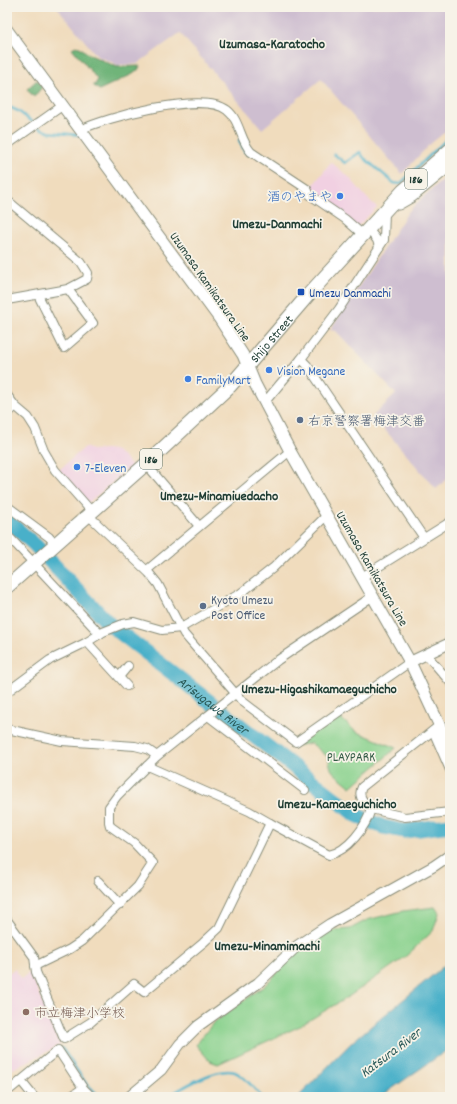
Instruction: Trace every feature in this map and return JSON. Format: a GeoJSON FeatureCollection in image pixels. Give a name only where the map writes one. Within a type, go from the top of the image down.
{"type":"FeatureCollection","features":[{"type":"Feature","properties":{"kind":"main road","name":"Uzumasa Kamikatsura Line"},"geometry":{"type":"LineString","coordinates":[[7,30],[219,318],[243,355],[264,403],[290,451],[410,662],[436,728],[450,748]]}},
{"type":"Feature","properties":{"kind":"main road","name":"Shijo Street"},"geometry":{"type":"LineString","coordinates":[[7,587],[146,464],[230,386],[384,211],[403,191],[450,150]]}},
{"type":"Feature","properties":{"kind":"main road","name":"Shijo Street"},"geometry":{"type":"LineString","coordinates":[[384,211],[412,195],[450,164]]}},
{"type":"Feature","properties":{"kind":"street"},"geometry":{"type":"LineString","coordinates":[[80,130],[111,119],[163,106],[199,103],[220,106],[232,115],[246,146],[251,152],[307,189],[310,195],[377,240],[380,247]]}},
{"type":"Feature","properties":{"kind":"street"},"geometry":{"type":"LineString","coordinates":[[7,145],[62,106]]}},
{"type":"Feature","properties":{"kind":"street"},"geometry":{"type":"LineString","coordinates":[[7,200],[81,262],[88,273],[87,279],[68,290],[7,300]]}},
{"type":"Feature","properties":{"kind":"street"},"geometry":{"type":"LineString","coordinates":[[264,403],[301,359],[339,309],[380,247],[384,240],[384,211]]}},
{"type":"Feature","properties":{"kind":"street"},"geometry":{"type":"LineString","coordinates":[[38,295],[64,348],[93,323],[68,290]]}},
{"type":"Feature","properties":{"kind":"street"},"geometry":{"type":"LineString","coordinates":[[301,359],[308,365],[424,538]]}},
{"type":"Feature","properties":{"kind":"street"},"geometry":{"type":"LineString","coordinates":[[7,395],[15,406],[28,417],[35,428],[44,451],[55,470],[90,514],[147,570],[158,584],[184,634],[242,701],[296,742],[410,662],[450,643]]}},
{"type":"Feature","properties":{"kind":"street"},"geometry":{"type":"LineString","coordinates":[[7,415],[15,406]]}},
{"type":"Feature","properties":{"kind":"street"},"geometry":{"type":"LineString","coordinates":[[147,570],[290,451]]}},
{"type":"Feature","properties":{"kind":"street"},"geometry":{"type":"LineString","coordinates":[[146,464],[199,526]]}},
{"type":"Feature","properties":{"kind":"street"},"geometry":{"type":"LineString","coordinates":[[7,506],[49,537],[53,546]]}},
{"type":"Feature","properties":{"kind":"street"},"geometry":{"type":"LineString","coordinates":[[7,692],[50,660],[88,642],[102,633],[123,624],[134,622],[162,630],[181,628],[241,593],[272,568],[326,516]]}},
{"type":"Feature","properties":{"kind":"street"},"geometry":{"type":"LineString","coordinates":[[362,577],[450,522]]}},
{"type":"Feature","properties":{"kind":"street"},"geometry":{"type":"LineString","coordinates":[[7,536],[36,561],[102,633]]}},
{"type":"Feature","properties":{"kind":"street"},"geometry":{"type":"LineString","coordinates":[[35,966],[70,949],[82,941],[138,886],[153,863],[134,843],[110,826],[109,808],[117,796],[157,756],[209,716],[235,693],[278,660],[373,596]]}},
{"type":"Feature","properties":{"kind":"street"},"geometry":{"type":"LineString","coordinates":[[88,642],[127,686]]}},
{"type":"Feature","properties":{"kind":"street"},"geometry":{"type":"LineString","coordinates":[[426,654],[450,682]]}},
{"type":"Feature","properties":{"kind":"street"},"geometry":{"type":"LineString","coordinates":[[119,677],[128,666]]}},
{"type":"Feature","properties":{"kind":"street"},"geometry":{"type":"LineString","coordinates":[[209,716],[305,790]]}},
{"type":"Feature","properties":{"kind":"street"},"geometry":{"type":"LineString","coordinates":[[450,770],[436,728],[362,787],[359,792],[362,801],[370,812],[405,817],[450,812]]}},
{"type":"Feature","properties":{"kind":"street"},"geometry":{"type":"LineString","coordinates":[[7,729],[62,741],[135,746],[147,749],[157,756]]}},
{"type":"Feature","properties":{"kind":"street"},"geometry":{"type":"LineString","coordinates":[[147,766],[219,796],[329,854],[337,853],[347,845],[363,827],[370,812]]}},
{"type":"Feature","properties":{"kind":"street"},"geometry":{"type":"LineString","coordinates":[[7,920],[34,957],[36,972],[64,1039],[90,1022],[134,984],[144,992],[219,928],[270,823]]}},
{"type":"Feature","properties":{"kind":"street"},"geometry":{"type":"LineString","coordinates":[[129,1097],[161,1070],[184,1040],[198,1026],[258,983],[297,946],[330,924],[434,866],[450,855]]}},
{"type":"Feature","properties":{"kind":"street"},"geometry":{"type":"LineString","coordinates":[[98,881],[120,905]]}},
{"type":"Feature","properties":{"kind":"street"},"geometry":{"type":"LineString","coordinates":[[7,1092],[58,1050],[83,1088],[92,1097]]}},
{"type":"Feature","properties":{"kind":"street"},"geometry":{"type":"LineString","coordinates":[[21,1081],[34,1097]]}},
{"type":"Feature","properties":{"kind":"street"},"geometry":{"type":"LineString","coordinates":[[70,1097],[83,1088]]}},
{"type":"Feature","properties":{"kind":"shaded area"},"geometry":{"type":"Polygon","coordinates":[[[57,7],[450,7],[450,128],[429,145],[402,174],[321,79],[262,129],[180,33],[137,64],[118,65],[97,56],[57,7]]]}},
{"type":"Feature","properties":{"kind":"shaded area","name":"酒のやまや"},"geometry":{"type":"Polygon","coordinates":[[[331,162],[349,177],[377,207],[357,227],[312,195],[310,189],[331,162]]]}},
{"type":"Feature","properties":{"kind":"shaded area"},"geometry":{"type":"Polygon","coordinates":[[[450,174],[450,476],[436,489],[373,416],[396,394],[336,331],[330,330],[408,212],[450,174]]]}},
{"type":"Feature","properties":{"kind":"shaded area"},"geometry":{"type":"Polygon","coordinates":[[[85,447],[92,450],[106,449],[118,452],[132,466],[88,503],[59,470],[85,447]]]}},
{"type":"Feature","properties":{"kind":"shaded area","name":"市立梅津小学校"},"geometry":{"type":"Polygon","coordinates":[[[15,969],[21,979],[30,972],[60,1045],[7,1072],[7,974],[15,969]]]}},
{"type":"Feature","properties":{"kind":"green space"},"geometry":{"type":"Polygon","coordinates":[[[76,46],[80,47],[88,54],[117,67],[140,66],[133,74],[99,90],[93,85],[96,84],[97,79],[72,48],[76,46]]]}},
{"type":"Feature","properties":{"kind":"green space"},"geometry":{"type":"Polygon","coordinates":[[[37,80],[42,87],[34,97],[27,89],[37,80]]]}},
{"type":"Feature","properties":{"kind":"green space","name":"PLAYPARK"},"geometry":{"type":"Polygon","coordinates":[[[337,715],[355,731],[396,748],[351,787],[334,773],[331,769],[328,757],[311,743],[296,746],[337,715]]]}},
{"type":"Feature","properties":{"kind":"green space"},"geometry":{"type":"Polygon","coordinates":[[[435,907],[439,913],[433,931],[405,957],[351,995],[298,1027],[218,1064],[210,1061],[196,1045],[213,1023],[263,987],[302,948],[327,932],[350,929],[367,920],[403,911],[435,907]]]}},
{"type":"Feature","properties":{"kind":"water","name":"Katsura River"},"geometry":{"type":"Polygon","coordinates":[[[450,961],[450,1048],[380,1097],[298,1097],[352,1042],[450,961]]]}},
{"type":"Feature","properties":{"kind":"waterway"},"geometry":{"type":"LineString","coordinates":[[7,106],[18,111],[34,123]]}},
{"type":"Feature","properties":{"kind":"waterway"},"geometry":{"type":"LineString","coordinates":[[38,127],[48,132],[80,135]]}},
{"type":"Feature","properties":{"kind":"waterway"},"geometry":{"type":"LineString","coordinates":[[334,154],[345,163],[360,152],[364,158],[394,183],[400,184],[450,136]]}},
{"type":"Feature","properties":{"kind":"waterway"},"geometry":{"type":"LineString","coordinates":[[239,140],[244,151],[248,154]]}},
{"type":"Feature","properties":{"kind":"waterway","name":"Arisugawa River"},"geometry":{"type":"LineString","coordinates":[[7,520],[35,545],[109,624],[356,815],[383,827],[404,831],[450,825]]}},
{"type":"Feature","properties":{"kind":"waterway"},"geometry":{"type":"LineString","coordinates":[[62,1048],[85,1082],[100,1097]]}},
{"type":"Feature","properties":{"kind":"waterway"},"geometry":{"type":"LineString","coordinates":[[167,1097],[200,1079],[219,1072],[228,1071],[235,1072],[242,1076],[262,1097]]}},
{"type":"Feature","properties":{"kind":"place","name":"酒のやまや"},"geometry":{"type":"Point","coordinates":[340,196]}},
{"type":"Feature","properties":{"kind":"place","name":"Umezu Danmachi"},"geometry":{"type":"Point","coordinates":[301,292]}},
{"type":"Feature","properties":{"kind":"place","name":"Vision Megane"},"geometry":{"type":"Point","coordinates":[269,370]}},
{"type":"Feature","properties":{"kind":"place","name":"FamilyMart"},"geometry":{"type":"Point","coordinates":[188,379]}},
{"type":"Feature","properties":{"kind":"place","name":"右京警察署梅津交番"},"geometry":{"type":"Point","coordinates":[300,420]}},
{"type":"Feature","properties":{"kind":"place","name":"7-Eleven"},"geometry":{"type":"Point","coordinates":[77,467]}},
{"type":"Feature","properties":{"kind":"place","name":"Kyoto Umezu Post Office"},"geometry":{"type":"Point","coordinates":[203,606]}},
{"type":"Feature","properties":{"kind":"place","name":"市立梅津小学校"},"geometry":{"type":"Point","coordinates":[26,1012]}},
{"type":"Feature","properties":{"kind":"district","name":"Uzumasa-Karatocho"},"geometry":{"type":"Point","coordinates":[272,43]}},
{"type":"Feature","properties":{"kind":"district","name":"Umezu-Danmachi"},"geometry":{"type":"Point","coordinates":[277,223]}},
{"type":"Feature","properties":{"kind":"district","name":"Umezu-Minamiuedacho"},"geometry":{"type":"Point","coordinates":[219,495]}},
{"type":"Feature","properties":{"kind":"district","name":"Umezu-Higashikamaeguchicho"},"geometry":{"type":"Point","coordinates":[319,688]}},
{"type":"Feature","properties":{"kind":"district","name":"Umezu-Kamaeguchicho"},"geometry":{"type":"Point","coordinates":[337,803]}},
{"type":"Feature","properties":{"kind":"district","name":"Umezu-Minamimachi"},"geometry":{"type":"Point","coordinates":[267,945]}}]}
